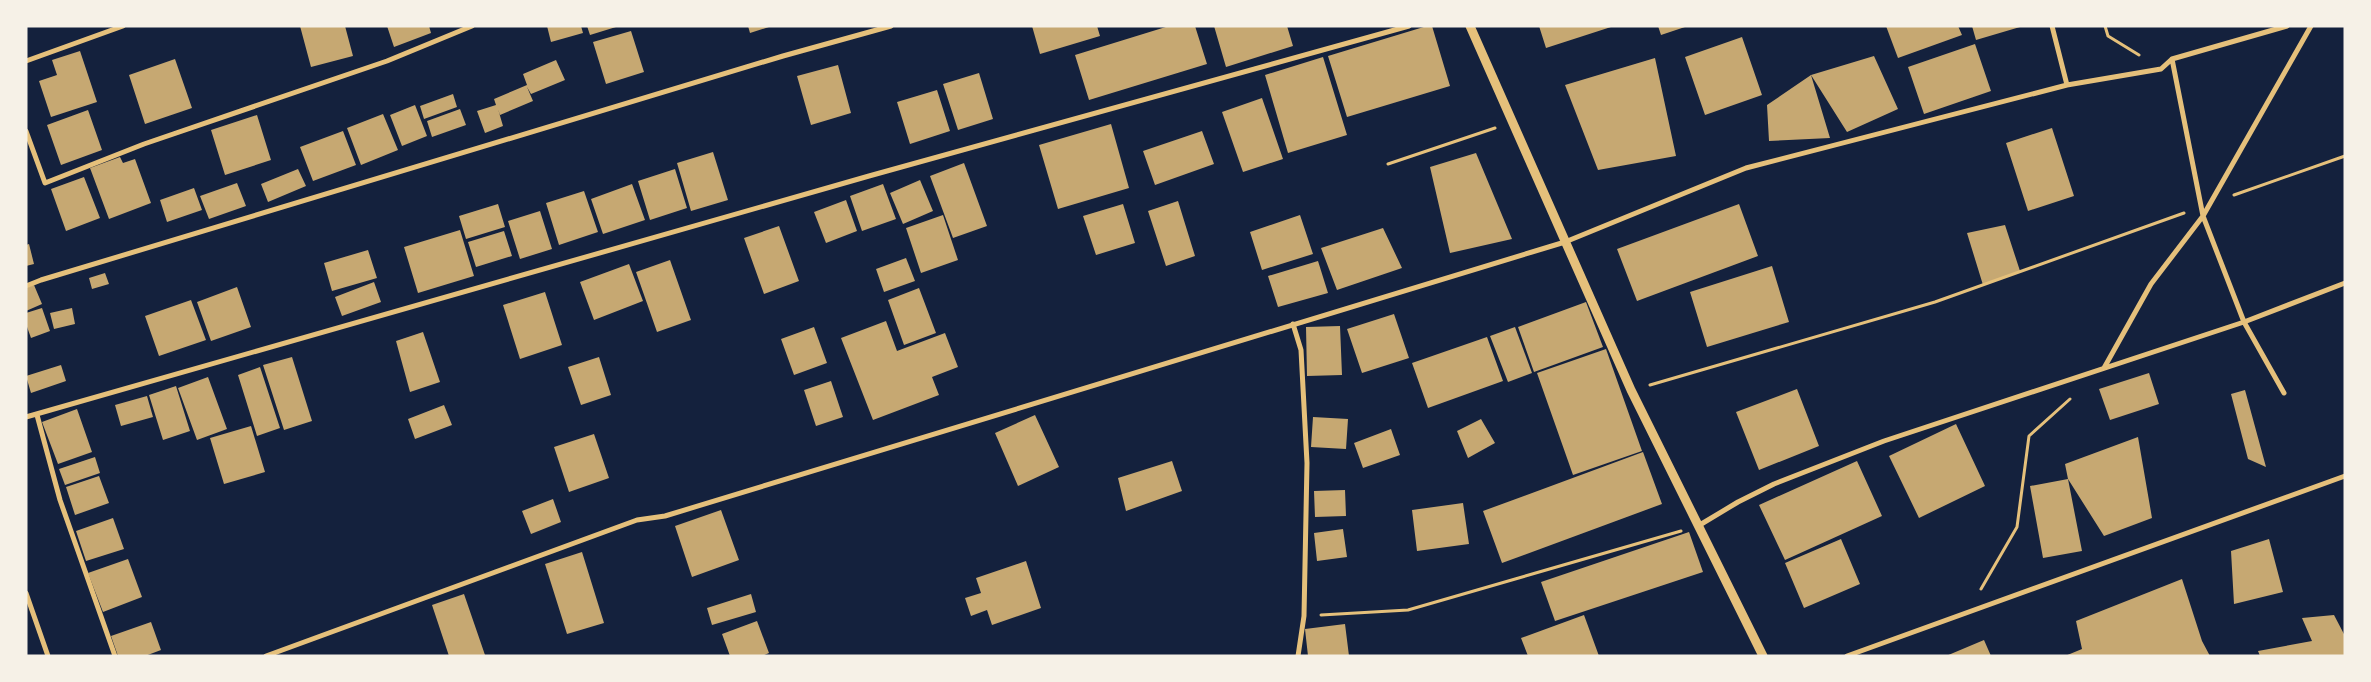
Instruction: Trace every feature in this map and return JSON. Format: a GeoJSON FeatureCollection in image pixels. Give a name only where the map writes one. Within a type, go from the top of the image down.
{"type":"FeatureCollection","features":[{"type":"Feature","properties":{"kind":"street"},"geometry":{"type":"LineString","coordinates":[[26,61],[123,26]]}},
{"type":"Feature","properties":{"kind":"street"},"geometry":{"type":"LineString","coordinates":[[26,131],[45,183],[144,144],[387,61],[472,26]]}},
{"type":"Feature","properties":{"kind":"street"},"geometry":{"type":"LineString","coordinates":[[26,286],[745,68],[891,26]]}},
{"type":"Feature","properties":{"kind":"street"},"geometry":{"type":"LineString","coordinates":[[26,417],[868,176],[1409,26]]}},
{"type":"Feature","properties":{"kind":"street"},"geometry":{"type":"LineString","coordinates":[[1470,26],[1631,390],[1763,656]]}},
{"type":"Feature","properties":{"kind":"street"},"geometry":{"type":"LineString","coordinates":[[2052,26],[2068,85]]}},
{"type":"Feature","properties":{"kind":"street"},"geometry":{"type":"LineString","coordinates":[[266,656],[637,520],[665,516],[1565,242],[1746,168],[2068,85],[2161,69],[2172,59],[2287,26]]}},
{"type":"Feature","properties":{"kind":"street"},"geometry":{"type":"LineString","coordinates":[[2103,368],[2151,284],[2203,216],[2312,26]]}},
{"type":"Feature","properties":{"kind":"street"},"geometry":{"type":"LineString","coordinates":[[2172,59],[2203,216],[2244,322],[2284,393]]}},
{"type":"Feature","properties":{"kind":"street"},"geometry":{"type":"LineString","coordinates":[[1698,526],[1765,489],[1884,441],[2244,322],[2345,282]]}},
{"type":"Feature","properties":{"kind":"street"},"geometry":{"type":"LineString","coordinates":[[1293,324],[1301,350],[1307,463],[1304,616],[1298,656]]}},
{"type":"Feature","properties":{"kind":"street"},"geometry":{"type":"LineString","coordinates":[[37,415],[60,500],[115,656]]}},
{"type":"Feature","properties":{"kind":"street"},"geometry":{"type":"LineString","coordinates":[[1847,656],[2345,476]]}},
{"type":"Feature","properties":{"kind":"street"},"geometry":{"type":"LineString","coordinates":[[26,593],[48,656]]}},
{"type":"Feature","properties":{"kind":"path"},"geometry":{"type":"LineString","coordinates":[[2105,26],[2108,36],[2161,69]]}},
{"type":"Feature","properties":{"kind":"path"},"geometry":{"type":"LineString","coordinates":[[1388,164],[1512,122]]}},
{"type":"Feature","properties":{"kind":"path"},"geometry":{"type":"LineString","coordinates":[[2210,203],[2345,156]]}},
{"type":"Feature","properties":{"kind":"path"},"geometry":{"type":"LineString","coordinates":[[1631,390],[1935,302],[2201,206]]}},
{"type":"Feature","properties":{"kind":"path"},"geometry":{"type":"LineString","coordinates":[[1968,611],[2017,527],[2029,436],[2076,393]]}},
{"type":"Feature","properties":{"kind":"path"},"geometry":{"type":"LineString","coordinates":[[1304,616],[1408,610],[1698,526]]}},
{"type":"Feature","properties":{"kind":"building"},"geometry":{"type":"Polygon","coordinates":[[[300,26],[345,26],[353,56],[311,67],[300,26]]]}},
{"type":"Feature","properties":{"kind":"building"},"geometry":{"type":"Polygon","coordinates":[[[387,26],[429,26],[431,33],[394,47],[387,26]]]}},
{"type":"Feature","properties":{"kind":"building"},"geometry":{"type":"Polygon","coordinates":[[[547,26],[581,26],[583,33],[551,42],[547,26]]]}},
{"type":"Feature","properties":{"kind":"building"},"geometry":{"type":"Polygon","coordinates":[[[587,26],[615,26],[616,27],[590,35],[587,26]]]}},
{"type":"Feature","properties":{"kind":"building"},"geometry":{"type":"Polygon","coordinates":[[[748,26],[769,26],[769,27],[750,33],[748,26]]]}},
{"type":"Feature","properties":{"kind":"building"},"geometry":{"type":"Polygon","coordinates":[[[1032,26],[1097,26],[1100,36],[1040,54],[1032,26]]]}},
{"type":"Feature","properties":{"kind":"building"},"geometry":{"type":"Polygon","coordinates":[[[1169,26],[1195,26],[1207,64],[1089,100],[1075,55],[1169,26]]]}},
{"type":"Feature","properties":{"kind":"building"},"geometry":{"type":"Polygon","coordinates":[[[1214,26],[1287,26],[1293,46],[1226,67],[1214,26]]]}},
{"type":"Feature","properties":{"kind":"building"},"geometry":{"type":"Polygon","coordinates":[[[1432,26],[1450,86],[1347,117],[1328,56],[1432,26]]]}},
{"type":"Feature","properties":{"kind":"building"},"geometry":{"type":"Polygon","coordinates":[[[1539,26],[1611,26],[1611,27],[1546,48],[1539,26]]]}},
{"type":"Feature","properties":{"kind":"building"},"geometry":{"type":"Polygon","coordinates":[[[1658,26],[1685,26],[1685,27],[1661,35],[1658,26]]]}},
{"type":"Feature","properties":{"kind":"building"},"geometry":{"type":"Polygon","coordinates":[[[1886,26],[1958,26],[1962,35],[1898,58],[1886,26]]]}},
{"type":"Feature","properties":{"kind":"building"},"geometry":{"type":"Polygon","coordinates":[[[1972,26],[2020,26],[2020,27],[1976,40],[1972,26]]]}},
{"type":"Feature","properties":{"kind":"building"},"geometry":{"type":"Polygon","coordinates":[[[631,31],[644,72],[606,84],[593,42],[631,31]]]}},
{"type":"Feature","properties":{"kind":"building"},"geometry":{"type":"Polygon","coordinates":[[[1742,37],[1762,95],[1705,115],[1685,57],[1742,37]]]}},
{"type":"Feature","properties":{"kind":"building"},"geometry":{"type":"Polygon","coordinates":[[[1975,44],[1991,91],[1924,114],[1908,67],[1975,44]]]}},
{"type":"Feature","properties":{"kind":"building"},"geometry":{"type":"Polygon","coordinates":[[[80,51],[97,102],[51,117],[39,81],[57,75],[52,60],[80,51]]]}},
{"type":"Feature","properties":{"kind":"building"},"geometry":{"type":"Polygon","coordinates":[[[1874,56],[1898,109],[1847,132],[1811,75],[1874,56]]]}},
{"type":"Feature","properties":{"kind":"building"},"geometry":{"type":"Polygon","coordinates":[[[1323,57],[1347,135],[1288,153],[1265,75],[1323,57]]]}},
{"type":"Feature","properties":{"kind":"building"},"geometry":{"type":"Polygon","coordinates":[[[1655,58],[1676,156],[1598,170],[1565,85],[1655,58]]]}},
{"type":"Feature","properties":{"kind":"building"},"geometry":{"type":"Polygon","coordinates":[[[175,59],[192,108],[145,124],[129,75],[175,59]]]}},
{"type":"Feature","properties":{"kind":"building"},"geometry":{"type":"Polygon","coordinates":[[[556,60],[565,80],[531,94],[527,87],[533,101],[500,115],[498,109],[503,126],[485,133],[477,111],[496,105],[494,99],[527,85],[523,74],[556,60]]]}},
{"type":"Feature","properties":{"kind":"building"},"geometry":{"type":"Polygon","coordinates":[[[838,65],[851,113],[811,125],[797,76],[838,65]]]}},
{"type":"Feature","properties":{"kind":"building"},"geometry":{"type":"Polygon","coordinates":[[[979,73],[993,119],[958,130],[943,84],[979,73]]]}},
{"type":"Feature","properties":{"kind":"building"},"geometry":{"type":"Polygon","coordinates":[[[1811,75],[1830,138],[1769,141],[1767,105],[1811,75]]]}},
{"type":"Feature","properties":{"kind":"building"},"geometry":{"type":"Polygon","coordinates":[[[937,90],[950,131],[910,144],[897,102],[937,90]]]}},
{"type":"Feature","properties":{"kind":"building"},"geometry":{"type":"Polygon","coordinates":[[[453,94],[457,107],[424,119],[420,106],[453,94]]]}},
{"type":"Feature","properties":{"kind":"building"},"geometry":{"type":"Polygon","coordinates":[[[1262,98],[1283,159],[1243,172],[1222,112],[1262,98]]]}},
{"type":"Feature","properties":{"kind":"building"},"geometry":{"type":"Polygon","coordinates":[[[415,105],[427,136],[402,146],[390,115],[415,105]]]}},
{"type":"Feature","properties":{"kind":"building"},"geometry":{"type":"Polygon","coordinates":[[[460,109],[466,125],[432,137],[427,121],[460,109]]]}},
{"type":"Feature","properties":{"kind":"building"},"geometry":{"type":"Polygon","coordinates":[[[88,110],[102,150],[61,165],[47,125],[88,110]]]}},
{"type":"Feature","properties":{"kind":"building"},"geometry":{"type":"Polygon","coordinates":[[[383,114],[398,150],[361,165],[347,128],[383,114]]]}},
{"type":"Feature","properties":{"kind":"building"},"geometry":{"type":"Polygon","coordinates":[[[257,115],[271,160],[225,175],[211,130],[257,115]]]}},
{"type":"Feature","properties":{"kind":"building"},"geometry":{"type":"Polygon","coordinates":[[[1111,124],[1129,188],[1058,209],[1039,145],[1111,124]]]}},
{"type":"Feature","properties":{"kind":"building"},"geometry":{"type":"Polygon","coordinates":[[[2052,128],[2074,196],[2028,211],[2006,143],[2052,128]]]}},
{"type":"Feature","properties":{"kind":"building"},"geometry":{"type":"Polygon","coordinates":[[[343,131],[356,165],[313,181],[300,147],[343,131]]]}},
{"type":"Feature","properties":{"kind":"building"},"geometry":{"type":"Polygon","coordinates":[[[1202,131],[1214,164],[1155,185],[1143,151],[1202,131]]]}},
{"type":"Feature","properties":{"kind":"building"},"geometry":{"type":"Polygon","coordinates":[[[713,152],[728,200],[691,211],[677,163],[713,152]]]}},
{"type":"Feature","properties":{"kind":"building"},"geometry":{"type":"Polygon","coordinates":[[[1476,153],[1512,239],[1450,253],[1430,167],[1476,153]]]}},
{"type":"Feature","properties":{"kind":"building"},"geometry":{"type":"Polygon","coordinates":[[[120,157],[123,163],[135,159],[151,203],[109,219],[90,168],[120,157]]]}},
{"type":"Feature","properties":{"kind":"building"},"geometry":{"type":"Polygon","coordinates":[[[964,163],[987,226],[953,238],[930,176],[964,163]]]}},
{"type":"Feature","properties":{"kind":"building"},"geometry":{"type":"Polygon","coordinates":[[[298,169],[306,186],[268,202],[261,184],[298,169]]]}},
{"type":"Feature","properties":{"kind":"building"},"geometry":{"type":"Polygon","coordinates":[[[675,169],[687,208],[650,220],[638,181],[675,169]]]}},
{"type":"Feature","properties":{"kind":"building"},"geometry":{"type":"Polygon","coordinates":[[[84,177],[100,218],[66,231],[51,189],[84,177]]]}},
{"type":"Feature","properties":{"kind":"building"},"geometry":{"type":"Polygon","coordinates":[[[920,180],[933,211],[903,224],[890,193],[920,180]]]}},
{"type":"Feature","properties":{"kind":"building"},"geometry":{"type":"Polygon","coordinates":[[[237,183],[246,206],[209,219],[200,196],[237,183]]]}},
{"type":"Feature","properties":{"kind":"building"},"geometry":{"type":"Polygon","coordinates":[[[632,184],[645,220],[603,234],[591,199],[632,184]]]}},
{"type":"Feature","properties":{"kind":"building"},"geometry":{"type":"Polygon","coordinates":[[[883,184],[896,219],[862,231],[850,196],[883,184]]]}},
{"type":"Feature","properties":{"kind":"building"},"geometry":{"type":"Polygon","coordinates":[[[194,188],[202,210],[167,222],[160,200],[194,188]]]}},
{"type":"Feature","properties":{"kind":"building"},"geometry":{"type":"Polygon","coordinates":[[[584,191],[598,232],[559,245],[546,203],[584,191]]]}},
{"type":"Feature","properties":{"kind":"building"},"geometry":{"type":"Polygon","coordinates":[[[846,200],[857,231],[826,243],[814,212],[846,200]]]}},
{"type":"Feature","properties":{"kind":"building"},"geometry":{"type":"Polygon","coordinates":[[[1178,201],[1195,256],[1166,266],[1148,211],[1178,201]]]}},
{"type":"Feature","properties":{"kind":"building"},"geometry":{"type":"Polygon","coordinates":[[[498,204],[505,227],[466,239],[459,216],[498,204]]]}},
{"type":"Feature","properties":{"kind":"building"},"geometry":{"type":"Polygon","coordinates":[[[1123,204],[1135,243],[1096,255],[1083,216],[1123,204]]]}},
{"type":"Feature","properties":{"kind":"building"},"geometry":{"type":"Polygon","coordinates":[[[1739,204],[1758,256],[1637,301],[1617,249],[1739,204]]]}},
{"type":"Feature","properties":{"kind":"building"},"geometry":{"type":"Polygon","coordinates":[[[540,211],[552,249],[520,259],[508,221],[540,211]]]}},
{"type":"Feature","properties":{"kind":"building"},"geometry":{"type":"Polygon","coordinates":[[[943,215],[958,260],[921,273],[906,228],[943,215]]]}},
{"type":"Feature","properties":{"kind":"building"},"geometry":{"type":"Polygon","coordinates":[[[1300,215],[1313,254],[1262,270],[1250,232],[1300,215]]]}},
{"type":"Feature","properties":{"kind":"building"},"geometry":{"type":"Polygon","coordinates":[[[2005,225],[2020,271],[1983,285],[1967,233],[2005,225]]]}},
{"type":"Feature","properties":{"kind":"building"},"geometry":{"type":"Polygon","coordinates":[[[779,226],[799,281],[764,294],[744,238],[779,226]]]}},
{"type":"Feature","properties":{"kind":"building"},"geometry":{"type":"Polygon","coordinates":[[[1383,228],[1402,268],[1337,290],[1321,248],[1383,228]]]}},
{"type":"Feature","properties":{"kind":"building"},"geometry":{"type":"Polygon","coordinates":[[[460,230],[474,276],[418,293],[404,247],[460,230]]]}},
{"type":"Feature","properties":{"kind":"building"},"geometry":{"type":"Polygon","coordinates":[[[504,231],[512,256],[476,267],[468,242],[504,231]]]}},
{"type":"Feature","properties":{"kind":"building"},"geometry":{"type":"Polygon","coordinates":[[[29,244],[34,264],[26,266],[26,245],[29,244]]]}},
{"type":"Feature","properties":{"kind":"building"},"geometry":{"type":"Polygon","coordinates":[[[368,250],[377,278],[332,291],[324,263],[368,250]]]}},
{"type":"Feature","properties":{"kind":"building"},"geometry":{"type":"Polygon","coordinates":[[[906,258],[915,281],[884,292],[876,269],[906,258]]]}},
{"type":"Feature","properties":{"kind":"building"},"geometry":{"type":"Polygon","coordinates":[[[670,260],[691,320],[657,332],[636,272],[670,260]]]}},
{"type":"Feature","properties":{"kind":"building"},"geometry":{"type":"Polygon","coordinates":[[[1318,261],[1328,293],[1278,307],[1268,276],[1318,261]]]}},
{"type":"Feature","properties":{"kind":"building"},"geometry":{"type":"Polygon","coordinates":[[[629,264],[643,301],[594,320],[580,282],[629,264]]]}},
{"type":"Feature","properties":{"kind":"building"},"geometry":{"type":"Polygon","coordinates":[[[1772,266],[1789,322],[1707,347],[1690,292],[1772,266]]]}},
{"type":"Feature","properties":{"kind":"building"},"geometry":{"type":"Polygon","coordinates":[[[105,273],[109,284],[92,289],[89,278],[105,273]]]}},
{"type":"Feature","properties":{"kind":"building"},"geometry":{"type":"Polygon","coordinates":[[[374,282],[381,302],[342,316],[335,297],[374,282]]]}},
{"type":"Feature","properties":{"kind":"building"},"geometry":{"type":"Polygon","coordinates":[[[34,285],[42,304],[26,311],[26,288],[34,285]]]}},
{"type":"Feature","properties":{"kind":"building"},"geometry":{"type":"Polygon","coordinates":[[[237,287],[251,327],[211,341],[197,302],[237,287]]]}},
{"type":"Feature","properties":{"kind":"building"},"geometry":{"type":"Polygon","coordinates":[[[919,288],[936,333],[904,345],[888,300],[919,288]]]}},
{"type":"Feature","properties":{"kind":"building"},"geometry":{"type":"Polygon","coordinates":[[[545,292],[562,345],[520,359],[503,305],[545,292]]]}},
{"type":"Feature","properties":{"kind":"building"},"geometry":{"type":"Polygon","coordinates":[[[191,300],[206,340],[159,356],[145,316],[191,300]]]}},
{"type":"Feature","properties":{"kind":"building"},"geometry":{"type":"Polygon","coordinates":[[[1586,302],[1603,347],[1534,372],[1518,327],[1586,302]]]}},
{"type":"Feature","properties":{"kind":"building"},"geometry":{"type":"Polygon","coordinates":[[[42,308],[50,331],[31,338],[26,324],[26,313],[42,308]]]}},
{"type":"Feature","properties":{"kind":"building"},"geometry":{"type":"Polygon","coordinates":[[[72,308],[75,324],[54,329],[50,313],[72,308]]]}},
{"type":"Feature","properties":{"kind":"building"},"geometry":{"type":"Polygon","coordinates":[[[1394,314],[1409,358],[1362,373],[1347,329],[1394,314]]]}},
{"type":"Feature","properties":{"kind":"building"},"geometry":{"type":"Polygon","coordinates":[[[886,321],[897,351],[945,333],[958,367],[932,377],[939,395],[873,420],[841,338],[886,321]]]}},
{"type":"Feature","properties":{"kind":"building"},"geometry":{"type":"Polygon","coordinates":[[[1340,326],[1342,375],[1307,376],[1306,327],[1340,326]]]}},
{"type":"Feature","properties":{"kind":"building"},"geometry":{"type":"Polygon","coordinates":[[[814,327],[827,363],[794,375],[781,339],[814,327]]]}},
{"type":"Feature","properties":{"kind":"building"},"geometry":{"type":"Polygon","coordinates":[[[1515,327],[1532,373],[1508,382],[1490,336],[1515,327]]]}},
{"type":"Feature","properties":{"kind":"building"},"geometry":{"type":"Polygon","coordinates":[[[423,332],[440,382],[410,392],[396,341],[423,332]]]}},
{"type":"Feature","properties":{"kind":"building"},"geometry":{"type":"Polygon","coordinates":[[[1487,337],[1503,381],[1428,408],[1412,363],[1487,337]]]}},
{"type":"Feature","properties":{"kind":"building"},"geometry":{"type":"Polygon","coordinates":[[[1606,349],[1642,451],[1573,475],[1537,373],[1606,349]]]}},
{"type":"Feature","properties":{"kind":"building"},"geometry":{"type":"Polygon","coordinates":[[[292,357],[312,421],[284,430],[263,365],[292,357]]]}},
{"type":"Feature","properties":{"kind":"building"},"geometry":{"type":"Polygon","coordinates":[[[599,357],[611,395],[581,405],[568,367],[599,357]]]}},
{"type":"Feature","properties":{"kind":"building"},"geometry":{"type":"Polygon","coordinates":[[[61,365],[66,381],[31,393],[26,376],[61,365]]]}},
{"type":"Feature","properties":{"kind":"building"},"geometry":{"type":"Polygon","coordinates":[[[260,367],[280,428],[257,436],[238,375],[260,367]]]}},
{"type":"Feature","properties":{"kind":"building"},"geometry":{"type":"Polygon","coordinates":[[[2149,373],[2159,404],[2110,420],[2099,389],[2149,373]]]}},
{"type":"Feature","properties":{"kind":"building"},"geometry":{"type":"Polygon","coordinates":[[[208,377],[227,429],[197,440],[178,388],[208,377]]]}},
{"type":"Feature","properties":{"kind":"building"},"geometry":{"type":"Polygon","coordinates":[[[831,381],[843,417],[816,426],[804,390],[831,381]]]}},
{"type":"Feature","properties":{"kind":"building"},"geometry":{"type":"Polygon","coordinates":[[[176,386],[190,431],[163,440],[149,395],[176,386]]]}},
{"type":"Feature","properties":{"kind":"building"},"geometry":{"type":"Polygon","coordinates":[[[1797,389],[1819,446],[1759,470],[1736,412],[1797,389]]]}},
{"type":"Feature","properties":{"kind":"building"},"geometry":{"type":"Polygon","coordinates":[[[2245,390],[2266,467],[2248,459],[2231,394],[2245,390]]]}},
{"type":"Feature","properties":{"kind":"building"},"geometry":{"type":"Polygon","coordinates":[[[147,396],[153,417],[121,426],[115,405],[147,396]]]}},
{"type":"Feature","properties":{"kind":"building"},"geometry":{"type":"Polygon","coordinates":[[[444,405],[452,425],[415,439],[408,419],[444,405]]]}},
{"type":"Feature","properties":{"kind":"building"},"geometry":{"type":"Polygon","coordinates":[[[77,409],[92,452],[58,464],[42,422],[77,409]]]}},
{"type":"Feature","properties":{"kind":"building"},"geometry":{"type":"Polygon","coordinates":[[[1035,415],[1059,467],[1018,486],[995,433],[1035,415]]]}},
{"type":"Feature","properties":{"kind":"building"},"geometry":{"type":"Polygon","coordinates":[[[1313,417],[1348,419],[1346,449],[1311,447],[1313,417]]]}},
{"type":"Feature","properties":{"kind":"building"},"geometry":{"type":"Polygon","coordinates":[[[1481,419],[1495,443],[1468,458],[1457,431],[1481,419]]]}},
{"type":"Feature","properties":{"kind":"building"},"geometry":{"type":"Polygon","coordinates":[[[1956,424],[1985,486],[1919,518],[1889,456],[1956,424]]]}},
{"type":"Feature","properties":{"kind":"building"},"geometry":{"type":"Polygon","coordinates":[[[251,426],[265,472],[224,484],[210,438],[251,426]]]}},
{"type":"Feature","properties":{"kind":"building"},"geometry":{"type":"Polygon","coordinates":[[[1391,429],[1400,455],[1363,468],[1354,443],[1391,429]]]}},
{"type":"Feature","properties":{"kind":"building"},"geometry":{"type":"Polygon","coordinates":[[[594,434],[609,478],[569,492],[554,447],[594,434]]]}},
{"type":"Feature","properties":{"kind":"building"},"geometry":{"type":"Polygon","coordinates":[[[2138,437],[2152,518],[2104,536],[2068,479],[2065,464],[2138,437]]]}},
{"type":"Feature","properties":{"kind":"building"},"geometry":{"type":"Polygon","coordinates":[[[1643,452],[1662,504],[1502,563],[1483,511],[1643,452]]]}},
{"type":"Feature","properties":{"kind":"building"},"geometry":{"type":"Polygon","coordinates":[[[95,457],[100,473],[65,485],[59,469],[95,457]]]}},
{"type":"Feature","properties":{"kind":"building"},"geometry":{"type":"Polygon","coordinates":[[[1172,461],[1182,491],[1126,511],[1118,478],[1172,461]]]}},
{"type":"Feature","properties":{"kind":"building"},"geometry":{"type":"Polygon","coordinates":[[[1857,461],[1882,516],[1785,560],[1759,505],[1857,461]]]}},
{"type":"Feature","properties":{"kind":"building"},"geometry":{"type":"Polygon","coordinates":[[[99,476],[109,503],[75,515],[66,487],[99,476]]]}},
{"type":"Feature","properties":{"kind":"building"},"geometry":{"type":"Polygon","coordinates":[[[2068,479],[2082,551],[2043,558],[2030,486],[2068,479]]]}},
{"type":"Feature","properties":{"kind":"building"},"geometry":{"type":"Polygon","coordinates":[[[1345,490],[1346,516],[1315,517],[1314,491],[1345,490]]]}},
{"type":"Feature","properties":{"kind":"building"},"geometry":{"type":"Polygon","coordinates":[[[553,499],[561,522],[531,534],[522,511],[553,499]]]}},
{"type":"Feature","properties":{"kind":"building"},"geometry":{"type":"Polygon","coordinates":[[[1463,503],[1469,544],[1417,551],[1412,510],[1463,503]]]}},
{"type":"Feature","properties":{"kind":"building"},"geometry":{"type":"Polygon","coordinates":[[[721,510],[739,560],[692,577],[675,526],[721,510]]]}},
{"type":"Feature","properties":{"kind":"building"},"geometry":{"type":"Polygon","coordinates":[[[113,518],[124,549],[86,561],[76,531],[113,518]]]}},
{"type":"Feature","properties":{"kind":"building"},"geometry":{"type":"Polygon","coordinates":[[[1343,529],[1347,557],[1317,561],[1314,533],[1343,529]]]}},
{"type":"Feature","properties":{"kind":"building"},"geometry":{"type":"Polygon","coordinates":[[[1689,532],[1703,572],[1555,621],[1541,582],[1689,532]]]}},
{"type":"Feature","properties":{"kind":"building"},"geometry":{"type":"Polygon","coordinates":[[[1841,539],[1860,584],[1804,608],[1785,563],[1841,539]]]}},
{"type":"Feature","properties":{"kind":"building"},"geometry":{"type":"Polygon","coordinates":[[[2269,539],[2283,592],[2234,604],[2231,551],[2269,539]]]}},
{"type":"Feature","properties":{"kind":"building"},"geometry":{"type":"Polygon","coordinates":[[[582,552],[604,623],[567,634],[545,564],[582,552]]]}},
{"type":"Feature","properties":{"kind":"building"},"geometry":{"type":"Polygon","coordinates":[[[128,559],[142,597],[103,612],[88,573],[128,559]]]}},
{"type":"Feature","properties":{"kind":"building"},"geometry":{"type":"Polygon","coordinates":[[[1026,561],[1041,608],[992,625],[987,610],[971,616],[965,598],[981,593],[976,578],[1026,561]]]}},
{"type":"Feature","properties":{"kind":"building"},"geometry":{"type":"Polygon","coordinates":[[[2182,579],[2202,641],[2210,656],[2065,656],[2082,649],[2076,621],[2182,579]]]}},
{"type":"Feature","properties":{"kind":"building"},"geometry":{"type":"Polygon","coordinates":[[[464,594],[485,655],[482,656],[449,656],[432,605],[464,594]]]}},
{"type":"Feature","properties":{"kind":"building"},"geometry":{"type":"Polygon","coordinates":[[[751,594],[756,612],[712,625],[707,608],[751,594]]]}},
{"type":"Feature","properties":{"kind":"building"},"geometry":{"type":"Polygon","coordinates":[[[1584,615],[1599,656],[1528,656],[1521,638],[1584,615]]]}},
{"type":"Feature","properties":{"kind":"building"},"geometry":{"type":"Polygon","coordinates":[[[2334,615],[2345,636],[2345,656],[2260,656],[2258,651],[2312,641],[2302,618],[2334,615]]]}},
{"type":"Feature","properties":{"kind":"building"},"geometry":{"type":"Polygon","coordinates":[[[757,621],[769,653],[762,656],[730,656],[722,634],[757,621]]]}},
{"type":"Feature","properties":{"kind":"building"},"geometry":{"type":"Polygon","coordinates":[[[151,622],[161,650],[145,656],[118,656],[111,636],[151,622]]]}},
{"type":"Feature","properties":{"kind":"building"},"geometry":{"type":"Polygon","coordinates":[[[1345,624],[1349,656],[1308,656],[1305,629],[1345,624]]]}},
{"type":"Feature","properties":{"kind":"building"},"geometry":{"type":"Polygon","coordinates":[[[1984,640],[1991,656],[1946,656],[1984,640]]]}}]}
